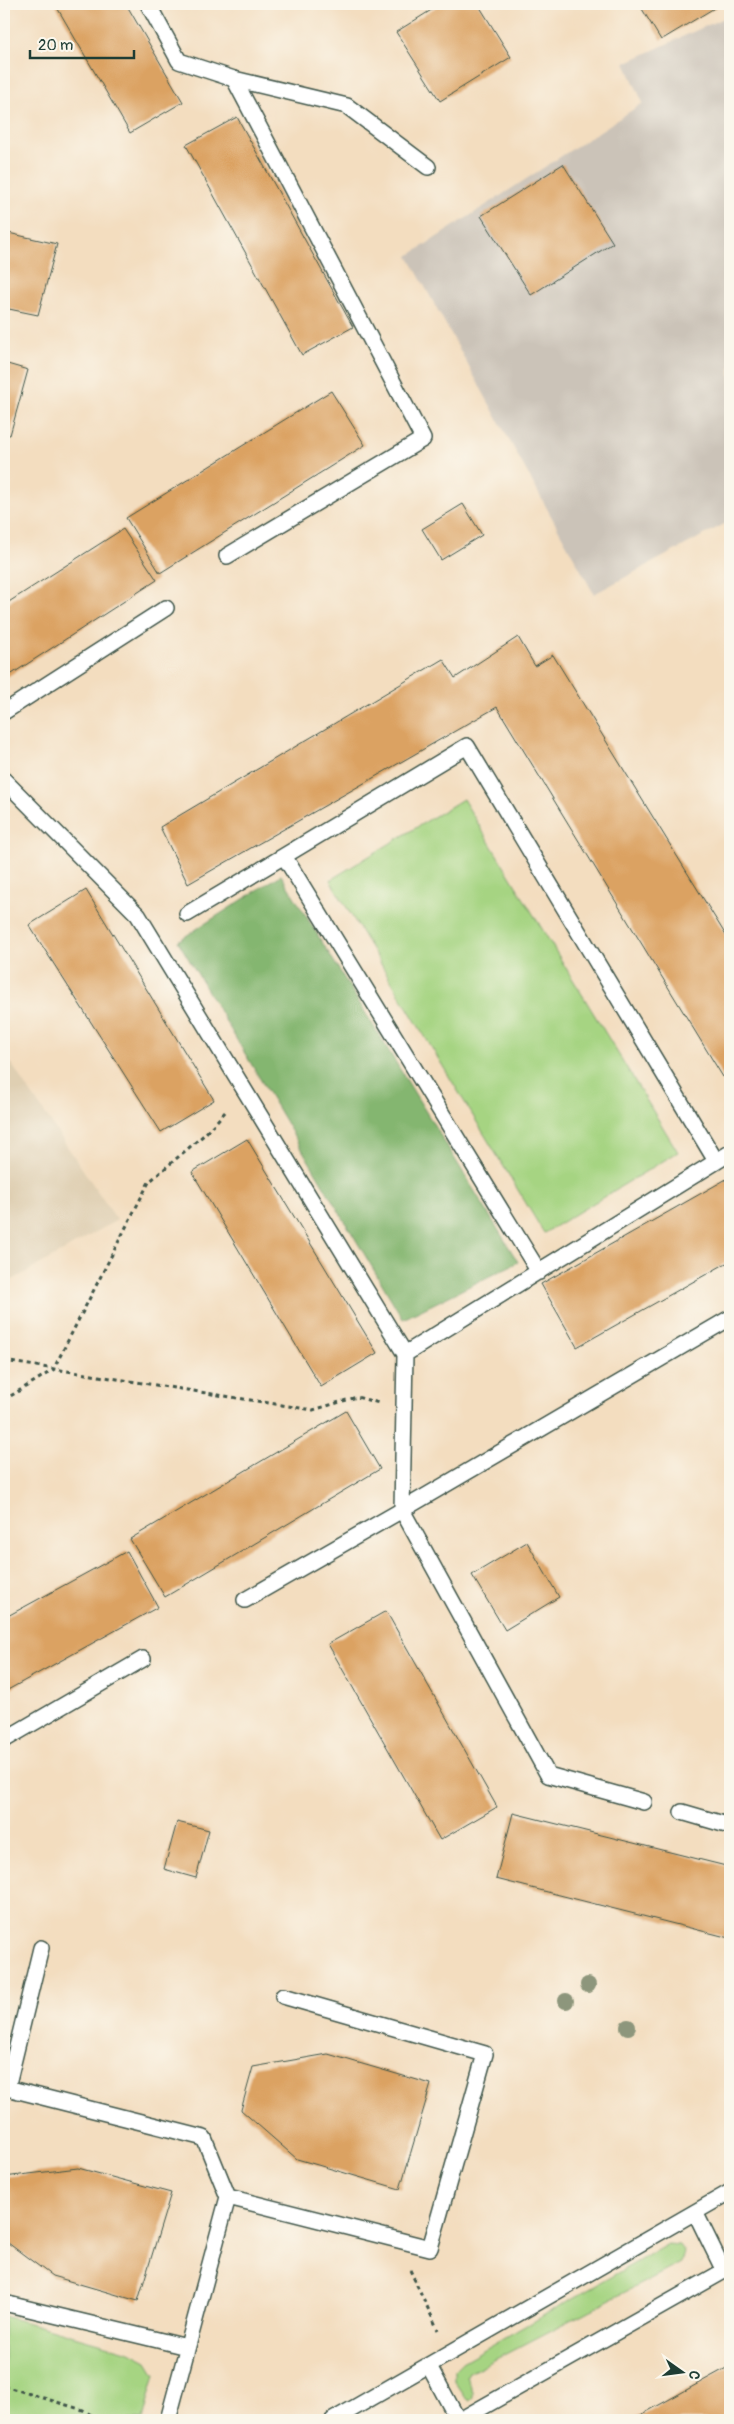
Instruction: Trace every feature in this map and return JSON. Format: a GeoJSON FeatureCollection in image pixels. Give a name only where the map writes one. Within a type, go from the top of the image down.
{"type":"FeatureCollection","features":[{"type":"Feature","properties":{"kind":"lane"},"geometry":{"type":"LineString","coordinates":[[148,4],[179,61],[234,79],[347,106],[428,167]]}},
{"type":"Feature","properties":{"kind":"lane"},"geometry":{"type":"LineString","coordinates":[[227,556],[423,439],[234,79]]}},
{"type":"Feature","properties":{"kind":"lane"},"geometry":{"type":"LineString","coordinates":[[4,712],[166,608]]}},
{"type":"Feature","properties":{"kind":"lane"},"geometry":{"type":"LineString","coordinates":[[187,914],[467,746],[716,1161]]}},
{"type":"Feature","properties":{"kind":"lane"},"geometry":{"type":"LineString","coordinates":[[4,780],[138,915],[405,1354],[402,1510],[548,1775],[644,1802]]}},
{"type":"Feature","properties":{"kind":"lane"},"geometry":{"type":"LineString","coordinates":[[284,856],[539,1272]]}},
{"type":"Feature","properties":{"kind":"lane"},"geometry":{"type":"LineString","coordinates":[[405,1354],[730,1153]]}},
{"type":"Feature","properties":{"kind":"lane"},"geometry":{"type":"LineString","coordinates":[[245,1600],[730,1318]]}},
{"type":"Feature","properties":{"kind":"lane"},"geometry":{"type":"LineString","coordinates":[[4,1740],[143,1660]]}},
{"type":"Feature","properties":{"kind":"lane"},"geometry":{"type":"LineString","coordinates":[[682,1812],[730,1826]]}},
{"type":"Feature","properties":{"kind":"lane"},"geometry":{"type":"LineString","coordinates":[[41,1948],[5,2089],[204,2138],[228,2196],[168,2420]]}},
{"type":"Feature","properties":{"kind":"lane"},"geometry":{"type":"LineString","coordinates":[[228,2196],[430,2248],[482,2064],[484,2054],[283,1996]]}},
{"type":"Feature","properties":{"kind":"lane"},"geometry":{"type":"LineString","coordinates":[[333,2420],[730,2192]]}},
{"type":"Feature","properties":{"kind":"lane"},"geometry":{"type":"LineString","coordinates":[[429,2366],[459,2420],[724,2271],[695,2212]]}},
{"type":"Feature","properties":{"kind":"lane"},"geometry":{"type":"LineString","coordinates":[[4,2303],[187,2347]]}},
{"type":"Feature","properties":{"kind":"path"},"geometry":{"type":"LineString","coordinates":[[4,1400],[53,1370],[149,1182],[205,1134],[245,1092]]}},
{"type":"Feature","properties":{"kind":"path"},"geometry":{"type":"LineString","coordinates":[[4,1361],[312,1410],[357,1397],[404,1410]]}},
{"type":"Feature","properties":{"kind":"path"},"geometry":{"type":"LineString","coordinates":[[4,2386],[84,2410],[99,2420]]}},
{"type":"Feature","properties":{"kind":"path"},"geometry":{"type":"LineString","coordinates":[[261,2420],[269,2416]]}},
{"type":"Feature","properties":{"kind":"shaded area"},"geometry":{"type":"Polygon","coordinates":[[[730,15],[730,521],[594,594],[408,256],[643,103],[625,63],[730,15]]]}},
{"type":"Feature","properties":{"kind":"shaded area"},"geometry":{"type":"Polygon","coordinates":[[[4,1053],[117,1220],[4,1285],[4,1053]]]}},
{"type":"Feature","properties":{"kind":"green space"},"geometry":{"type":"Polygon","coordinates":[[[463,799],[678,1152],[544,1233],[330,880],[463,799]]]}},
{"type":"Feature","properties":{"kind":"green space"},"geometry":{"type":"Polygon","coordinates":[[[281,875],[518,1262],[403,1319],[178,941],[281,875]]]}},
{"type":"Feature","properties":{"kind":"green space"},"geometry":{"type":"Polygon","coordinates":[[[668,2244],[679,2245],[684,2252],[681,2263],[469,2373],[466,2378],[473,2392],[473,2397],[470,2400],[466,2399],[454,2381],[454,2370],[462,2362],[668,2244]]]}},
{"type":"Feature","properties":{"kind":"green space"},"geometry":{"type":"Polygon","coordinates":[[[4,2316],[130,2352],[147,2361],[155,2374],[143,2420],[4,2420],[4,2316]]]}},
{"type":"Feature","properties":{"kind":"building"},"geometry":{"type":"Polygon","coordinates":[[[55,4],[126,4],[183,102],[130,133],[55,4]]]}},
{"type":"Feature","properties":{"kind":"building"},"geometry":{"type":"Polygon","coordinates":[[[441,4],[478,4],[511,57],[440,101],[396,32],[441,4]]]}},
{"type":"Feature","properties":{"kind":"building"},"geometry":{"type":"Polygon","coordinates":[[[639,4],[721,4],[661,40],[639,4]]]}},
{"type":"Feature","properties":{"kind":"building"},"geometry":{"type":"Polygon","coordinates":[[[237,117],[353,327],[302,355],[186,145],[237,117]]]}},
{"type":"Feature","properties":{"kind":"building"},"geometry":{"type":"Polygon","coordinates":[[[563,164],[613,243],[531,295],[481,216],[563,164]]]}},
{"type":"Feature","properties":{"kind":"building"},"geometry":{"type":"Polygon","coordinates":[[[4,232],[57,244],[38,315],[4,308],[4,232]]]}},
{"type":"Feature","properties":{"kind":"building"},"geometry":{"type":"Polygon","coordinates":[[[4,363],[28,370],[10,435],[4,434],[4,363]]]}},
{"type":"Feature","properties":{"kind":"building"},"geometry":{"type":"Polygon","coordinates":[[[331,391],[365,445],[160,573],[126,518],[331,391]]]}},
{"type":"Feature","properties":{"kind":"building"},"geometry":{"type":"Polygon","coordinates":[[[463,504],[482,535],[441,560],[422,529],[463,504]]]}},
{"type":"Feature","properties":{"kind":"building"},"geometry":{"type":"Polygon","coordinates":[[[123,529],[157,580],[4,679],[4,605],[123,529]]]}},
{"type":"Feature","properties":{"kind":"building"},"geometry":{"type":"Polygon","coordinates":[[[518,637],[535,666],[553,655],[730,942],[730,1073],[723,1077],[497,707],[188,884],[160,827],[443,659],[455,678],[518,637]]]}},
{"type":"Feature","properties":{"kind":"building"},"geometry":{"type":"Polygon","coordinates":[[[86,890],[214,1100],[161,1132],[29,925],[86,890]]]}},
{"type":"Feature","properties":{"kind":"building"},"geometry":{"type":"Polygon","coordinates":[[[247,1139],[377,1353],[321,1387],[192,1172],[247,1139]]]}},
{"type":"Feature","properties":{"kind":"building"},"geometry":{"type":"Polygon","coordinates":[[[730,1177],[730,1261],[577,1347],[541,1284],[730,1177]]]}},
{"type":"Feature","properties":{"kind":"building"},"geometry":{"type":"Polygon","coordinates":[[[346,1411],[380,1469],[165,1597],[130,1539],[346,1411]]]}},
{"type":"Feature","properties":{"kind":"building"},"geometry":{"type":"Polygon","coordinates":[[[527,1542],[559,1597],[505,1630],[472,1575],[527,1542]]]}},
{"type":"Feature","properties":{"kind":"building"},"geometry":{"type":"Polygon","coordinates":[[[127,1551],[158,1607],[4,1692],[4,1618],[127,1551]]]}},
{"type":"Feature","properties":{"kind":"building"},"geometry":{"type":"Polygon","coordinates":[[[386,1611],[497,1807],[440,1840],[328,1644],[386,1611]]]}},
{"type":"Feature","properties":{"kind":"building"},"geometry":{"type":"Polygon","coordinates":[[[513,1813],[730,1867],[730,1938],[496,1879],[513,1813]]]}},
{"type":"Feature","properties":{"kind":"building"},"geometry":{"type":"Polygon","coordinates":[[[177,1822],[209,1830],[196,1878],[164,1869],[177,1822]]]}},
{"type":"Feature","properties":{"kind":"building"},"geometry":{"type":"Polygon","coordinates":[[[328,2054],[431,2084],[400,2189],[297,2159],[241,2110],[253,2067],[328,2054]]]}},
{"type":"Feature","properties":{"kind":"building"},"geometry":{"type":"Polygon","coordinates":[[[78,2168],[171,2193],[138,2301],[52,2276],[4,2240],[4,2177],[78,2168]]]}},
{"type":"Feature","properties":{"kind":"building"},"geometry":{"type":"Polygon","coordinates":[[[730,2366],[730,2420],[631,2420],[639,2416],[730,2366]]]}}]}
